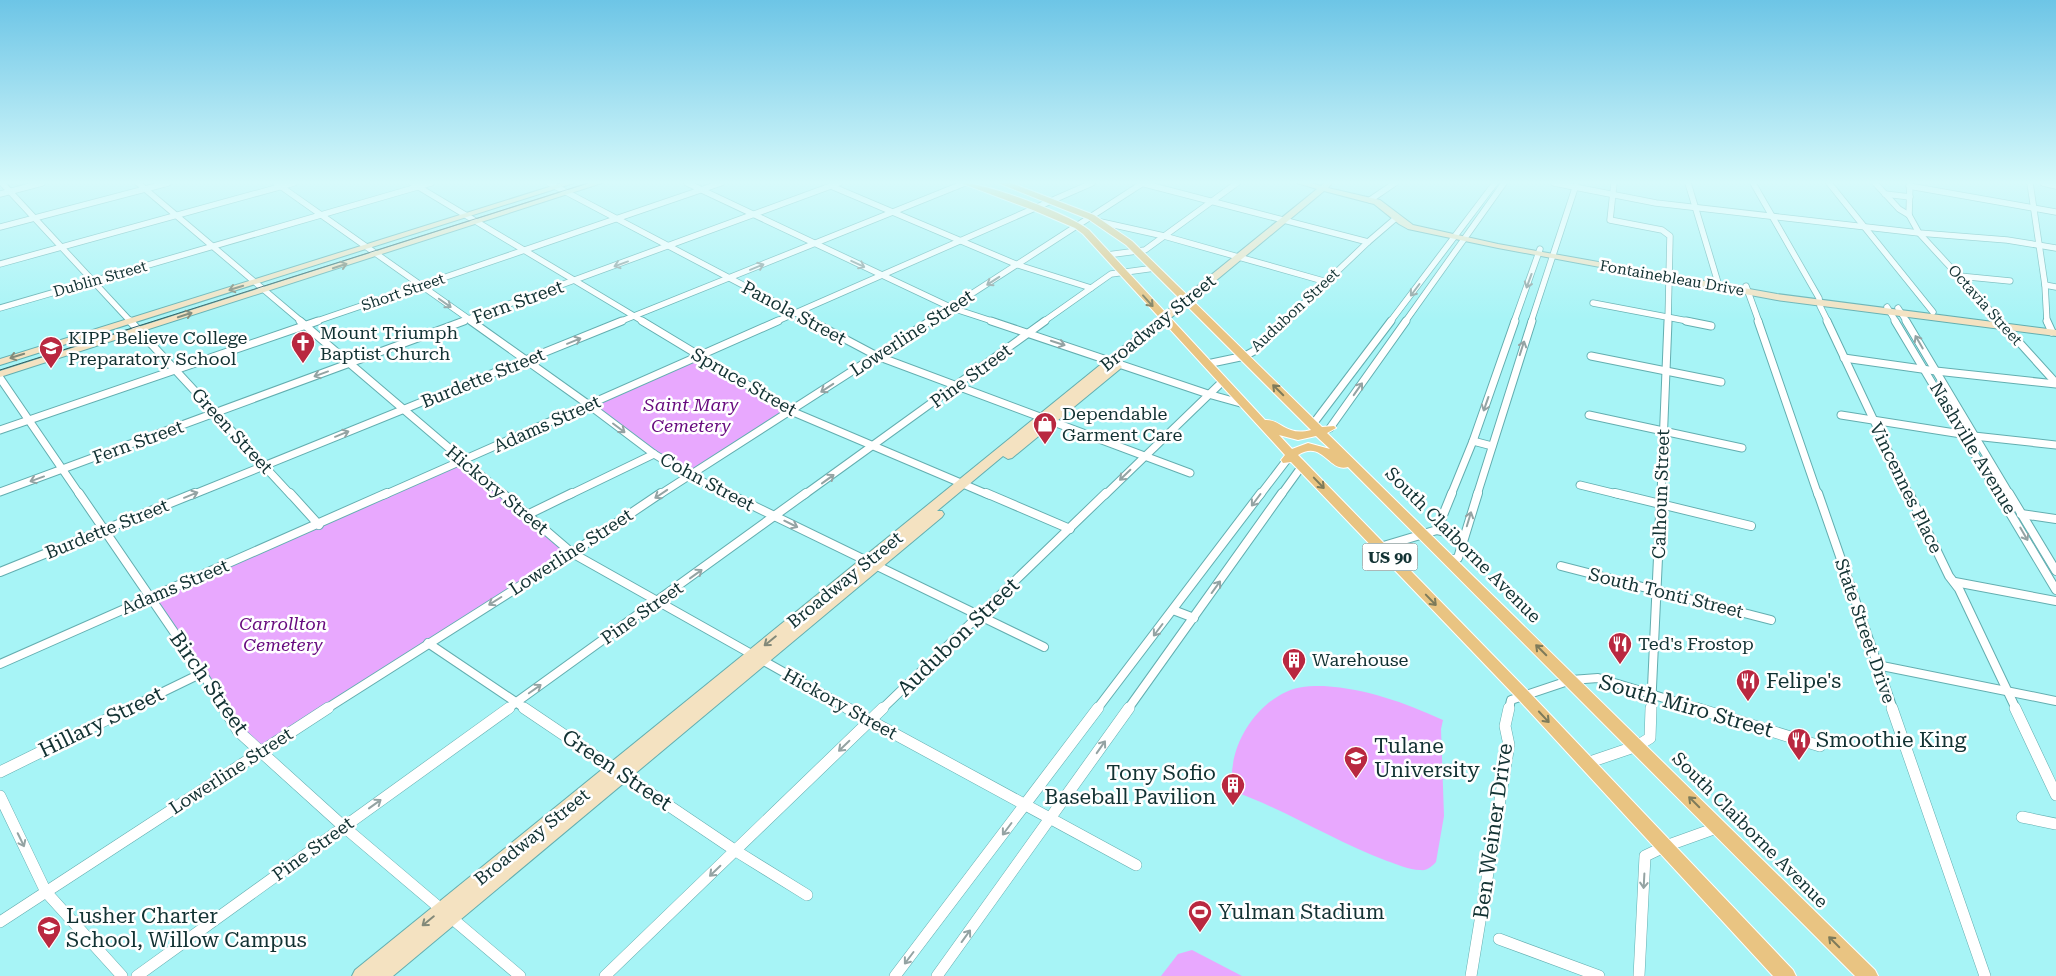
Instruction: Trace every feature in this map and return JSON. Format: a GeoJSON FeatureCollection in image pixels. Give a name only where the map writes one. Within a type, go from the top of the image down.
{"type":"FeatureCollection","features":[{"type":"Feature","properties":{"kind":"main road","name":"US 90"},"geometry":{"type":"LineString","coordinates":[[1080,229],[1223,381],[1288,458],[1380,547],[1523,695],[1786,976]]}},
{"type":"Feature","properties":{"kind":"main road","name":"South Claiborne Avenue"},"geometry":{"type":"LineString","coordinates":[[1111,229],[1138,251],[1321,428],[1400,511],[1430,531],[1450,560],[1868,976]]}},
{"type":"Feature","properties":{"kind":"main road"},"geometry":{"type":"LineString","coordinates":[[1239,399],[1264,420],[1287,435],[1301,438],[1321,428]]}},
{"type":"Feature","properties":{"kind":"main road"},"geometry":{"type":"LineString","coordinates":[[1288,458],[1300,447],[1311,446],[1321,449],[1340,462],[1400,511]]}},
{"type":"Feature","properties":{"kind":"street","name":"Green Street"},"geometry":{"type":"LineString","coordinates":[[44,229],[319,525]]}},
{"type":"Feature","properties":{"kind":"street"},"geometry":{"type":"LineString","coordinates":[[0,264],[129,229]]}},
{"type":"Feature","properties":{"kind":"street","name":"Hickory Street"},"geometry":{"type":"LineString","coordinates":[[191,229],[572,553],[870,721],[1026,804],[1136,866]]}},
{"type":"Feature","properties":{"kind":"street","name":"Dublin Street"},"geometry":{"type":"LineString","coordinates":[[0,308],[275,229]]}},
{"type":"Feature","properties":{"kind":"street","name":"Cohn Street"},"geometry":{"type":"LineString","coordinates":[[340,229],[590,405],[654,454],[689,475],[1044,647]]}},
{"type":"Feature","properties":{"kind":"street"},"geometry":{"type":"LineString","coordinates":[[0,362],[426,229]]}},
{"type":"Feature","properties":{"kind":"street"},"geometry":{"type":"LineString","coordinates":[[0,374],[456,229]]}},
{"type":"Feature","properties":{"kind":"street","name":"Spruce Street"},"geometry":{"type":"LineString","coordinates":[[487,229],[791,411],[1070,529]]}},
{"type":"Feature","properties":{"kind":"street","name":"Short Street"},"geometry":{"type":"LineString","coordinates":[[0,430],[589,229]]}},
{"type":"Feature","properties":{"kind":"street","name":"Panola Street"},"geometry":{"type":"LineString","coordinates":[[634,229],[877,356],[1190,473]]}},
{"type":"Feature","properties":{"kind":"street","name":"Fern Street"},"geometry":{"type":"LineString","coordinates":[[0,492],[716,229]]}},
{"type":"Feature","properties":{"kind":"street"},"geometry":{"type":"LineString","coordinates":[[782,229],[952,308],[1208,394],[1239,399]]}},
{"type":"Feature","properties":{"kind":"street","name":"Burdette Street"},"geometry":{"type":"LineString","coordinates":[[0,572],[853,229]]}},
{"type":"Feature","properties":{"kind":"street"},"geometry":{"type":"LineString","coordinates":[[928,229],[1018,265],[1091,288]]}},
{"type":"Feature","properties":{"kind":"street","name":"Adams Street"},"geometry":{"type":"LineString","coordinates":[[0,664],[990,229]]}},
{"type":"Feature","properties":{"kind":"street","name":"Lowerline Street"},"geometry":{"type":"LineString","coordinates":[[0,922],[428,643],[572,553],[689,475],[1074,229]]}},
{"type":"Feature","properties":{"kind":"street"},"geometry":{"type":"LineString","coordinates":[[1131,229],[1164,236],[1326,282]]}},
{"type":"Feature","properties":{"kind":"street"},"geometry":{"type":"LineString","coordinates":[[1107,256],[1145,250],[1174,229]]}},
{"type":"Feature","properties":{"kind":"street","name":"Broadway Street"},"geometry":{"type":"LineString","coordinates":[[361,976],[447,913],[1279,229]]}},
{"type":"Feature","properties":{"kind":"street"},"geometry":{"type":"LineString","coordinates":[[1314,229],[1368,242]]}},
{"type":"Feature","properties":{"kind":"street","name":"Audubon Street"},"geometry":{"type":"LineString","coordinates":[[1207,364],[1245,356],[1254,351],[1384,229]]}},
{"type":"Feature","properties":{"kind":"street","name":"Fontainebleau Drive"},"geometry":{"type":"LineString","coordinates":[[1419,229],[1539,252],[1819,301],[2001,322]]}},
{"type":"Feature","properties":{"kind":"street","name":"Fontainebleau Drive"},"geometry":{"type":"LineString","coordinates":[[1431,229],[1456,236]]}},
{"type":"Feature","properties":{"kind":"street"},"geometry":{"type":"LineString","coordinates":[[1321,428],[1355,369],[1462,229]]}},
{"type":"Feature","properties":{"kind":"street"},"geometry":{"type":"LineString","coordinates":[[1321,428],[1368,373],[1473,229]]}},
{"type":"Feature","properties":{"kind":"street"},"geometry":{"type":"LineString","coordinates":[[1450,560],[1458,558],[1514,372],[1562,229]]}},
{"type":"Feature","properties":{"kind":"street","name":"Calhoun Street"},"geometry":{"type":"LineString","coordinates":[[1637,746],[1650,738],[1670,275],[1670,236],[1662,230],[1653,229]]}},
{"type":"Feature","properties":{"kind":"street"},"geometry":{"type":"LineString","coordinates":[[1701,229],[1718,284]]}},
{"type":"Feature","properties":{"kind":"street","name":"Vincennes Place"},"geometry":{"type":"LineString","coordinates":[[1778,229],[1819,301],[1872,419],[1949,576],[1955,582],[2056,796]]}},
{"type":"Feature","properties":{"kind":"street"},"geometry":{"type":"LineString","coordinates":[[1866,229],[1933,312]]}},
{"type":"Feature","properties":{"kind":"street"},"geometry":{"type":"LineString","coordinates":[[1879,229],[2007,240],[2056,248]]}},
{"type":"Feature","properties":{"kind":"street","name":"Octavia Street"},"geometry":{"type":"LineString","coordinates":[[1917,229],[2056,384]]}},
{"type":"Feature","properties":{"kind":"street"},"geometry":{"type":"LineString","coordinates":[[2037,229],[2053,329]]}},
{"type":"Feature","properties":{"kind":"street"},"geometry":{"type":"LineString","coordinates":[[1430,531],[1473,441],[1539,252]]}},
{"type":"Feature","properties":{"kind":"street","name":"Pine Street"},"geometry":{"type":"LineString","coordinates":[[137,976],[1111,274],[1155,268]]}},
{"type":"Feature","properties":{"kind":"street"},"geometry":{"type":"LineString","coordinates":[[1426,276],[1437,278]]}},
{"type":"Feature","properties":{"kind":"street"},"geometry":{"type":"LineString","coordinates":[[1959,276],[2010,280]]}},
{"type":"Feature","properties":{"kind":"street"},"geometry":{"type":"LineString","coordinates":[[2045,285],[2056,287]]}},
{"type":"Feature","properties":{"kind":"street","name":"State Street Drive"},"geometry":{"type":"LineString","coordinates":[[1746,289],[1985,976]]}},
{"type":"Feature","properties":{"kind":"street"},"geometry":{"type":"LineString","coordinates":[[1594,304],[1711,326]]}},
{"type":"Feature","properties":{"kind":"street"},"geometry":{"type":"LineString","coordinates":[[1519,308],[1534,311]]}},
{"type":"Feature","properties":{"kind":"street","name":"Fontainebleau Drive"},"geometry":{"type":"LineString","coordinates":[[1895,310],[1933,312],[2053,329]]}},
{"type":"Feature","properties":{"kind":"street","name":"Nashville Avenue"},"geometry":{"type":"LineString","coordinates":[[1895,310],[1963,434],[2012,513],[2056,590]]}},
{"type":"Feature","properties":{"kind":"street","name":"Nashville Avenue"},"geometry":{"type":"LineString","coordinates":[[1895,310],[1936,371],[2056,571]]}},
{"type":"Feature","properties":{"kind":"street"},"geometry":{"type":"LineString","coordinates":[[1393,319],[1405,322]]}},
{"type":"Feature","properties":{"kind":"street"},"geometry":{"type":"LineString","coordinates":[[1591,356],[1721,382]]}},
{"type":"Feature","properties":{"kind":"street"},"geometry":{"type":"LineString","coordinates":[[1844,358],[1936,371],[2056,384]]}},
{"type":"Feature","properties":{"kind":"street"},"geometry":{"type":"LineString","coordinates":[[1355,369],[1368,373]]}},
{"type":"Feature","properties":{"kind":"street"},"geometry":{"type":"LineString","coordinates":[[1498,369],[1514,372]]}},
{"type":"Feature","properties":{"kind":"street","name":"Birch Street"},"geometry":{"type":"LineString","coordinates":[[0,378],[202,673],[238,731],[343,826],[520,976]]}},
{"type":"Feature","properties":{"kind":"street","name":"Audubon Street"},"geometry":{"type":"LineString","coordinates":[[605,976],[1223,381]]}},
{"type":"Feature","properties":{"kind":"street"},"geometry":{"type":"LineString","coordinates":[[1589,415],[1742,448]]}},
{"type":"Feature","properties":{"kind":"street"},"geometry":{"type":"LineString","coordinates":[[1842,415],[1974,436],[2056,446]]}},
{"type":"Feature","properties":{"kind":"street"},"geometry":{"type":"LineString","coordinates":[[1473,441],[1492,446]]}},
{"type":"Feature","properties":{"kind":"street"},"geometry":{"type":"LineString","coordinates":[[527,515],[654,454]]}},
{"type":"Feature","properties":{"kind":"street"},"geometry":{"type":"LineString","coordinates":[[896,976],[1288,458]]}},
{"type":"Feature","properties":{"kind":"street"},"geometry":{"type":"LineString","coordinates":[[937,976],[1299,469]]}},
{"type":"Feature","properties":{"kind":"street"},"geometry":{"type":"LineString","coordinates":[[1580,485],[1751,526]]}},
{"type":"Feature","properties":{"kind":"street"},"geometry":{"type":"LineString","coordinates":[[2012,513],[2056,519]]}},
{"type":"Feature","properties":{"kind":"street"},"geometry":{"type":"LineString","coordinates":[[1380,547],[1430,531],[1464,536]]}},
{"type":"Feature","properties":{"kind":"street","name":"South Tonti Street"},"geometry":{"type":"LineString","coordinates":[[1561,566],[1771,620]]}},
{"type":"Feature","properties":{"kind":"street"},"geometry":{"type":"LineString","coordinates":[[1955,582],[2056,601]]}},
{"type":"Feature","properties":{"kind":"street"},"geometry":{"type":"LineString","coordinates":[[1173,610],[1194,618]]}},
{"type":"Feature","properties":{"kind":"street","name":"Green Street"},"geometry":{"type":"LineString","coordinates":[[428,643],[736,851],[807,895]]}},
{"type":"Feature","properties":{"kind":"street"},"geometry":{"type":"LineString","coordinates":[[1877,665],[2056,701]]}},
{"type":"Feature","properties":{"kind":"street","name":"Hillary Street"},"geometry":{"type":"LineString","coordinates":[[0,772],[202,673]]}},
{"type":"Feature","properties":{"kind":"street","name":"South Miro Street"},"geometry":{"type":"LineString","coordinates":[[1523,695],[1571,680],[1598,678],[1820,746]]}},
{"type":"Feature","properties":{"kind":"street","name":"Ben Weiner Drive"},"geometry":{"type":"LineString","coordinates":[[1471,976],[1509,745],[1505,726],[1511,700],[1523,695]]}},
{"type":"Feature","properties":{"kind":"street"},"geometry":{"type":"LineString","coordinates":[[1587,763],[1637,746]]}},
{"type":"Feature","properties":{"kind":"street"},"geometry":{"type":"LineString","coordinates":[[0,796],[46,892],[122,976]]}},
{"type":"Feature","properties":{"kind":"street"},"geometry":{"type":"LineString","coordinates":[[2022,817],[2056,824]]}},
{"type":"Feature","properties":{"kind":"street"},"geometry":{"type":"LineString","coordinates":[[1639,976],[1645,856],[1666,846],[1719,827]]}},
{"type":"Feature","properties":{"kind":"street","name":"Broadway Street"},"geometry":{"type":"LineString","coordinates":[[380,976],[447,913]]}},
{"type":"Feature","properties":{"kind":"street"},"geometry":{"type":"LineString","coordinates":[[1499,939],[1599,976]]}},
{"type":"Feature","properties":{"kind":"green space","name":"Saint Mary Cemetery"},"geometry":{"type":"Polygon","coordinates":[[[699,357],[791,411],[689,475],[590,405],[699,357]]]}},
{"type":"Feature","properties":{"kind":"green space","name":"Carrollton Cemetery"},"geometry":{"type":"Polygon","coordinates":[[[463,461],[572,553],[260,752],[149,598],[463,461]]]}},
{"type":"Feature","properties":{"kind":"green space"},"geometry":{"type":"Polygon","coordinates":[[[1324,686],[1355,690],[1385,697],[1443,720],[1441,729],[1444,816],[1436,862],[1429,868],[1425,870],[1412,869],[1387,861],[1272,807],[1233,791],[1233,761],[1237,747],[1252,720],[1273,699],[1286,692],[1300,687],[1324,686]]]}},
{"type":"Feature","properties":{"kind":"green space"},"geometry":{"type":"Polygon","coordinates":[[[1192,950],[1242,976],[1161,976],[1178,954],[1192,950]]]}},
{"type":"Feature","properties":{"kind":"tram line"},"geometry":{"type":"LineString","coordinates":[[0,370],[445,229]]}},
{"type":"Feature","properties":{"kind":"place","name":"Mount Triumph Baptist Church"},"geometry":{"type":"Point","coordinates":[303,364]}},
{"type":"Feature","properties":{"kind":"place","name":"KIPP Believe College Preparatory School"},"geometry":{"type":"Point","coordinates":[51,369]}},
{"type":"Feature","properties":{"kind":"place","name":"Dependable Garment Care"},"geometry":{"type":"Point","coordinates":[1045,445]}},
{"type":"Feature","properties":{"kind":"place","name":"Ted's Frostop"},"geometry":{"type":"Point","coordinates":[1620,665]}},
{"type":"Feature","properties":{"kind":"place","name":"Warehouse"},"geometry":{"type":"Point","coordinates":[1294,681]}},
{"type":"Feature","properties":{"kind":"place","name":"Felipe's"},"geometry":{"type":"Point","coordinates":[1748,702]}},
{"type":"Feature","properties":{"kind":"place","name":"Smoothie King"},"geometry":{"type":"Point","coordinates":[1799,761]}},
{"type":"Feature","properties":{"kind":"place","name":"Tulane University"},"geometry":{"type":"Point","coordinates":[1356,779]}},
{"type":"Feature","properties":{"kind":"place","name":"Tony Sofio Baseball Pavilion"},"geometry":{"type":"Point","coordinates":[1233,806]}},
{"type":"Feature","properties":{"kind":"place","name":"Yulman Stadium"},"geometry":{"type":"Point","coordinates":[1200,933]}},
{"type":"Feature","properties":{"kind":"place","name":"Lusher Charter School, Willow Campus"},"geometry":{"type":"Point","coordinates":[49,949]}}]}
